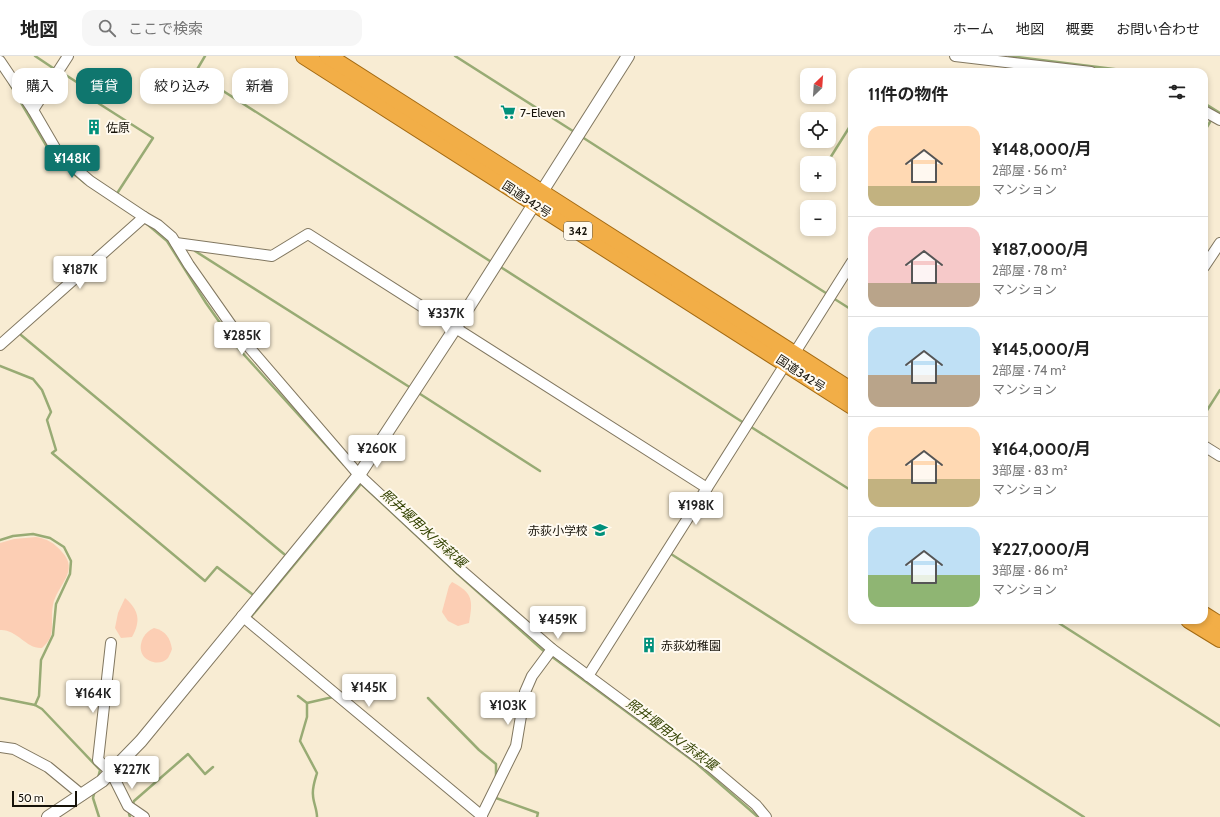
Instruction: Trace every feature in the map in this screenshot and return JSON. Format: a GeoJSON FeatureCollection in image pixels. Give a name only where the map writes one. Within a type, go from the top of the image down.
{"type":"FeatureCollection","features":[{"type":"Feature","properties":{"kind":"highway","name":"国道342号"},"geometry":{"type":"LineString","coordinates":[[304,56],[538,197]]}},
{"type":"Feature","properties":{"kind":"highway","name":"国道342号"},"geometry":{"type":"LineString","coordinates":[[328,56],[538,197],[790,358],[848,389]]}},
{"type":"Feature","properties":{"kind":"highway","name":"国道342号"},"geometry":{"type":"LineString","coordinates":[[790,358],[848,403]]}},
{"type":"Feature","properties":{"kind":"highway"},"geometry":{"type":"LineString","coordinates":[[1208,618],[1220,625]]}},
{"type":"Feature","properties":{"kind":"highway"},"geometry":{"type":"LineString","coordinates":[[1196,624],[1220,639]]}},
{"type":"Feature","properties":{"kind":"street"},"geometry":{"type":"LineString","coordinates":[[33,110],[68,56]]}},
{"type":"Feature","properties":{"kind":"street"},"geometry":{"type":"LineString","coordinates":[[48,817],[102,781],[141,741],[359,475],[456,327],[628,56]]}},
{"type":"Feature","properties":{"kind":"street"},"geometry":{"type":"LineString","coordinates":[[955,56],[1057,68]]}},
{"type":"Feature","properties":{"kind":"street"},"geometry":{"type":"LineString","coordinates":[[0,61],[33,110],[58,152],[90,181],[158,225],[172,237],[189,266],[236,332],[359,475],[461,570],[552,649],[711,767],[756,805],[766,817]]}},
{"type":"Feature","properties":{"kind":"street"},"geometry":{"type":"LineString","coordinates":[[1208,113],[1220,120]]}},
{"type":"Feature","properties":{"kind":"street"},"geometry":{"type":"LineString","coordinates":[[0,345],[144,217]]}},
{"type":"Feature","properties":{"kind":"street"},"geometry":{"type":"LineString","coordinates":[[176,244],[272,256],[308,234],[707,488]]}},
{"type":"Feature","properties":{"kind":"street"},"geometry":{"type":"LineString","coordinates":[[1208,261],[1220,243]]}},
{"type":"Feature","properties":{"kind":"street"},"geometry":{"type":"LineString","coordinates":[[588,676],[848,268]]}},
{"type":"Feature","properties":{"kind":"street"},"geometry":{"type":"LineString","coordinates":[[1208,448],[1220,456]]}},
{"type":"Feature","properties":{"kind":"street"},"geometry":{"type":"LineString","coordinates":[[242,616],[481,816],[516,746],[525,692],[532,676],[552,649]]}},
{"type":"Feature","properties":{"kind":"street"},"geometry":{"type":"LineString","coordinates":[[111,643],[98,760],[111,772],[128,806],[144,817]]}},
{"type":"Feature","properties":{"kind":"street"},"geometry":{"type":"LineString","coordinates":[[0,747],[14,748],[48,767],[82,794]]}},
{"type":"Feature","properties":{"kind":"shaded area"},"geometry":{"type":"Polygon","coordinates":[[[36,537],[47,540],[56,546],[67,559],[69,565],[66,578],[55,598],[53,605],[50,637],[42,648],[31,645],[11,633],[0,630],[0,543],[14,539],[36,537]]]}},
{"type":"Feature","properties":{"kind":"shaded area"},"geometry":{"type":"Polygon","coordinates":[[[452,582],[468,594],[471,603],[469,623],[458,626],[448,621],[442,612],[449,586],[452,582]]]}},
{"type":"Feature","properties":{"kind":"shaded area"},"geometry":{"type":"Polygon","coordinates":[[[125,598],[130,602],[136,611],[137,626],[132,637],[121,638],[115,628],[118,613],[125,598]]]}},
{"type":"Feature","properties":{"kind":"shaded area"},"geometry":{"type":"Polygon","coordinates":[[[154,628],[162,631],[170,642],[172,649],[168,658],[164,661],[153,662],[148,660],[141,652],[143,638],[154,628]]]}},
{"type":"Feature","properties":{"kind":"waterway"},"geometry":{"type":"LineString","coordinates":[[35,56],[53,68]]}},
{"type":"Feature","properties":{"kind":"waterway"},"geometry":{"type":"LineString","coordinates":[[205,56],[195,73],[493,263]]}},
{"type":"Feature","properties":{"kind":"waterway"},"geometry":{"type":"LineString","coordinates":[[455,56],[576,133]]}},
{"type":"Feature","properties":{"kind":"waterway"},"geometry":{"type":"LineString","coordinates":[[1009,56],[1106,68]]}},
{"type":"Feature","properties":{"kind":"waterway"},"geometry":{"type":"LineString","coordinates":[[68,77],[92,92],[98,103],[153,138],[116,195]]}},
{"type":"Feature","properties":{"kind":"waterway","name":"照井堰用水/赤萩堰"},"geometry":{"type":"LineString","coordinates":[[10,84],[53,157],[85,183]]}},
{"type":"Feature","properties":{"kind":"waterway"},"geometry":{"type":"LineString","coordinates":[[1208,106],[1220,113]]}},
{"type":"Feature","properties":{"kind":"waterway"},"geometry":{"type":"LineString","coordinates":[[831,156],[848,129]]}},
{"type":"Feature","properties":{"kind":"waterway"},"geometry":{"type":"LineString","coordinates":[[582,137],[829,295]]}},
{"type":"Feature","properties":{"kind":"waterway","name":"照井堰用水/赤萩堰"},"geometry":{"type":"LineString","coordinates":[[147,224],[167,241],[206,303],[237,347],[344,465]]}},
{"type":"Feature","properties":{"kind":"waterway"},"geometry":{"type":"LineString","coordinates":[[195,251],[411,388]]}},
{"type":"Feature","properties":{"kind":"waterway"},"geometry":{"type":"LineString","coordinates":[[499,266],[744,423]]}},
{"type":"Feature","properties":{"kind":"waterway"},"geometry":{"type":"LineString","coordinates":[[833,298],[848,307]]}},
{"type":"Feature","properties":{"kind":"waterway"},"geometry":{"type":"LineString","coordinates":[[21,335],[284,554]]}},
{"type":"Feature","properties":{"kind":"waterway"},"geometry":{"type":"LineString","coordinates":[[0,366],[33,379],[42,390],[51,412],[47,420],[56,450],[52,453],[205,581],[217,567],[252,594]]}},
{"type":"Feature","properties":{"kind":"waterway"},"geometry":{"type":"LineString","coordinates":[[1208,409],[1220,390]]}},
{"type":"Feature","properties":{"kind":"waterway"},"geometry":{"type":"LineString","coordinates":[[417,392],[540,471]]}},
{"type":"Feature","properties":{"kind":"waterway"},"geometry":{"type":"LineString","coordinates":[[748,425],[848,488]]}},
{"type":"Feature","properties":{"kind":"waterway","name":"照井堰用水/赤萩堰"},"geometry":{"type":"LineString","coordinates":[[358,481],[460,576],[546,653]]}},
{"type":"Feature","properties":{"kind":"waterway"},"geometry":{"type":"LineString","coordinates":[[250,618],[361,484]]}},
{"type":"Feature","properties":{"kind":"waterway"},"geometry":{"type":"LineString","coordinates":[[0,540],[13,536],[33,534],[50,538],[64,547],[71,561],[70,574],[56,604],[53,635],[41,660],[39,696],[35,705]]}},
{"type":"Feature","properties":{"kind":"waterway"},"geometry":{"type":"LineString","coordinates":[[671,554],[1084,817]]}},
{"type":"Feature","properties":{"kind":"waterway"},"geometry":{"type":"LineString","coordinates":[[1060,624],[1220,726]]}},
{"type":"Feature","properties":{"kind":"waterway","name":"照井堰用水/赤萩堰"},"geometry":{"type":"LineString","coordinates":[[551,656],[696,763],[758,817]]}},
{"type":"Feature","properties":{"kind":"waterway"},"geometry":{"type":"LineString","coordinates":[[298,696],[307,703],[307,717],[300,741],[317,773],[313,792],[317,817]]}},
{"type":"Feature","properties":{"kind":"waterway"},"geometry":{"type":"LineString","coordinates":[[307,703],[333,697]]}},
{"type":"Feature","properties":{"kind":"waterway"},"geometry":{"type":"LineString","coordinates":[[0,698],[35,705],[42,709],[100,770],[98,778]]}},
{"type":"Feature","properties":{"kind":"waterway"},"geometry":{"type":"LineString","coordinates":[[428,698],[479,750],[496,764],[496,776]]}},
{"type":"Feature","properties":{"kind":"waterway"},"geometry":{"type":"LineString","coordinates":[[132,806],[134,801],[188,754],[205,774],[213,767]]}},
{"type":"Feature","properties":{"kind":"waterway"},"geometry":{"type":"LineString","coordinates":[[95,790],[93,798],[99,817]]}},
{"type":"Feature","properties":{"kind":"waterway"},"geometry":{"type":"LineString","coordinates":[[496,795],[496,798],[538,813],[537,817]]}},
{"type":"Feature","properties":{"kind":"waterway"},"geometry":{"type":"LineString","coordinates":[[130,810],[130,817]]}},
{"type":"Feature","properties":{"kind":"place","name":"7-Eleven"},"geometry":{"type":"Point","coordinates":[508,112]}},
{"type":"Feature","properties":{"kind":"place","name":"佐原"},"geometry":{"type":"Point","coordinates":[94,127]}},
{"type":"Feature","properties":{"kind":"place","name":"赤荻小学校"},"geometry":{"type":"Point","coordinates":[600,530]}},
{"type":"Feature","properties":{"kind":"place","name":"赤荻幼稚園"},"geometry":{"type":"Point","coordinates":[649,645]}}]}
